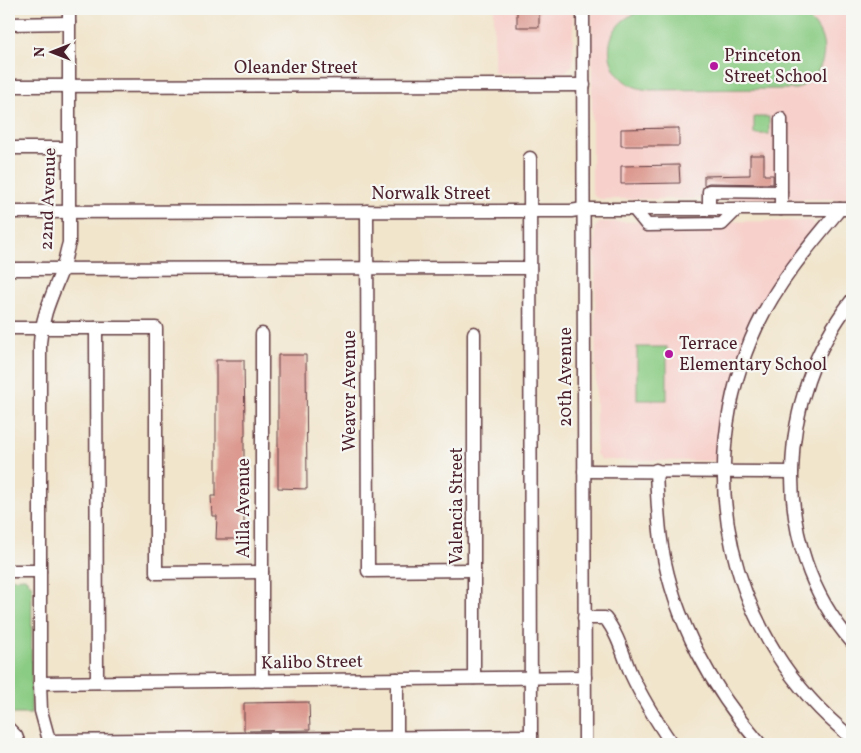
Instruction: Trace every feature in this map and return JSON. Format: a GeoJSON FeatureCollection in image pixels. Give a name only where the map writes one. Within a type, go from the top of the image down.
{"type":"FeatureCollection","features":[{"type":"Feature","properties":{"kind":"street","name":"22nd Avenue"},"geometry":{"type":"LineString","coordinates":[[49,743],[41,711],[40,682],[41,328],[46,309],[62,269],[68,243],[69,9]]}},
{"type":"Feature","properties":{"kind":"street","name":"20th Avenue"},"geometry":{"type":"LineString","coordinates":[[583,9],[585,744]]}},
{"type":"Feature","properties":{"kind":"street"},"geometry":{"type":"LineString","coordinates":[[9,24],[69,23]]}},
{"type":"Feature","properties":{"kind":"street","name":"Oleander Street"},"geometry":{"type":"LineString","coordinates":[[9,86],[584,85]]}},
{"type":"Feature","properties":{"kind":"street"},"geometry":{"type":"LineString","coordinates":[[781,119],[781,209]]}},
{"type":"Feature","properties":{"kind":"street"},"geometry":{"type":"LineString","coordinates":[[9,148],[69,148]]}},
{"type":"Feature","properties":{"kind":"street"},"geometry":{"type":"LineString","coordinates":[[49,743],[531,740],[530,158]]}},
{"type":"Feature","properties":{"kind":"street"},"geometry":{"type":"LineString","coordinates":[[709,209],[709,192],[781,192]]}},
{"type":"Feature","properties":{"kind":"street"},"geometry":{"type":"LineString","coordinates":[[634,209],[647,225],[722,224],[737,209]]}},
{"type":"Feature","properties":{"kind":"street"},"geometry":{"type":"LineString","coordinates":[[846,209],[790,269],[773,296],[754,333],[744,359],[730,408],[723,472],[724,507],[732,548],[742,585],[758,622],[796,681],[817,706],[852,738]]}},
{"type":"Feature","properties":{"kind":"street","name":"Norwalk Street"},"geometry":{"type":"LineString","coordinates":[[9,212],[846,209]]}},
{"type":"Feature","properties":{"kind":"street","name":"Weaver Avenue"},"geometry":{"type":"LineString","coordinates":[[367,211],[368,571],[474,570]]}},
{"type":"Feature","properties":{"kind":"street"},"geometry":{"type":"LineString","coordinates":[[9,269],[530,268]]}},
{"type":"Feature","properties":{"kind":"street"},"geometry":{"type":"LineString","coordinates":[[852,300],[827,337],[806,385],[795,427],[792,472],[796,520],[808,566],[827,606],[852,642]]}},
{"type":"Feature","properties":{"kind":"street"},"geometry":{"type":"LineString","coordinates":[[9,328],[156,328],[156,573],[262,572]]}},
{"type":"Feature","properties":{"kind":"street"},"geometry":{"type":"LineString","coordinates":[[96,328],[97,682]]}},
{"type":"Feature","properties":{"kind":"street","name":"Valencia Street"},"geometry":{"type":"LineString","coordinates":[[474,333],[474,678]]}},
{"type":"Feature","properties":{"kind":"street","name":"Alila Avenue"},"geometry":{"type":"LineString","coordinates":[[262,334],[262,681]]}},
{"type":"Feature","properties":{"kind":"street"},"geometry":{"type":"LineString","coordinates":[[656,470],[657,509],[662,548],[671,587],[685,624],[720,694],[760,744]]}},
{"type":"Feature","properties":{"kind":"street"},"geometry":{"type":"LineString","coordinates":[[584,471],[792,472]]}},
{"type":"Feature","properties":{"kind":"street"},"geometry":{"type":"LineString","coordinates":[[9,571],[40,571]]}},
{"type":"Feature","properties":{"kind":"street"},"geometry":{"type":"LineString","coordinates":[[584,618],[605,618],[613,627],[632,675],[662,731],[672,744]]}},
{"type":"Feature","properties":{"kind":"street","name":"Kalibo Street"},"geometry":{"type":"LineString","coordinates":[[40,682],[585,678]]}},
{"type":"Feature","properties":{"kind":"street"},"geometry":{"type":"LineString","coordinates":[[397,679],[397,741]]}},
{"type":"Feature","properties":{"kind":"street"},"geometry":{"type":"LineString","coordinates":[[9,729],[16,736],[19,744]]}},
{"type":"Feature","properties":{"kind":"street"},"geometry":{"type":"LineString","coordinates":[[585,730],[593,744]]}},
{"type":"Feature","properties":{"kind":"shaded area"},"geometry":{"type":"Polygon","coordinates":[[[494,9],[573,9],[573,65],[562,74],[494,73],[494,9]]]}},
{"type":"Feature","properties":{"kind":"shaded area","name":"Princeton Street School"},"geometry":{"type":"Polygon","coordinates":[[[592,9],[852,9],[852,199],[601,199],[595,197],[592,191],[592,9]]]}},
{"type":"Feature","properties":{"kind":"shaded area","name":"Terrace Elementary School"},"geometry":{"type":"Polygon","coordinates":[[[812,221],[817,229],[752,325],[719,461],[602,460],[596,454],[595,227],[601,222],[812,221]]]}},
{"type":"Feature","properties":{"kind":"green space"},"geometry":{"type":"Polygon","coordinates":[[[644,11],[796,12],[808,19],[817,28],[824,50],[822,62],[817,73],[808,82],[796,89],[651,90],[634,86],[621,78],[613,67],[610,54],[611,40],[617,27],[628,17],[644,11]]]}},
{"type":"Feature","properties":{"kind":"green space"},"geometry":{"type":"Polygon","coordinates":[[[754,117],[769,117],[769,134],[754,134],[754,117]]]}},
{"type":"Feature","properties":{"kind":"green space"},"geometry":{"type":"Polygon","coordinates":[[[637,347],[667,347],[667,400],[637,400],[637,347]]]}},
{"type":"Feature","properties":{"kind":"green space"},"geometry":{"type":"Polygon","coordinates":[[[25,578],[32,586],[31,714],[9,714],[9,579],[25,578]]]}},
{"type":"Feature","properties":{"kind":"building"},"geometry":{"type":"Polygon","coordinates":[[[517,9],[539,9],[539,27],[517,27],[517,9]]]}},
{"type":"Feature","properties":{"kind":"building"},"geometry":{"type":"Polygon","coordinates":[[[679,128],[679,146],[621,146],[621,129],[679,128]]]}},
{"type":"Feature","properties":{"kind":"building"},"geometry":{"type":"Polygon","coordinates":[[[750,155],[764,155],[764,175],[773,175],[773,184],[709,183],[704,185],[704,176],[750,175],[750,155]]]}},
{"type":"Feature","properties":{"kind":"building"},"geometry":{"type":"Polygon","coordinates":[[[679,165],[680,183],[621,184],[621,166],[679,165]]]}},
{"type":"Feature","properties":{"kind":"building"},"geometry":{"type":"Polygon","coordinates":[[[278,355],[306,355],[307,489],[278,488],[278,355]]]}},
{"type":"Feature","properties":{"kind":"building"},"geometry":{"type":"Polygon","coordinates":[[[216,360],[244,360],[244,539],[216,539],[217,516],[212,516],[211,496],[216,496],[216,360]]]}},
{"type":"Feature","properties":{"kind":"building"},"geometry":{"type":"Polygon","coordinates":[[[309,702],[310,730],[244,731],[244,703],[309,702]]]}},
{"type":"Feature","properties":{"kind":"place","name":"Princeton Street School"},"geometry":{"type":"Point","coordinates":[714,66]}},
{"type":"Feature","properties":{"kind":"place","name":"Terrace Elementary School"},"geometry":{"type":"Point","coordinates":[669,354]}}]}
